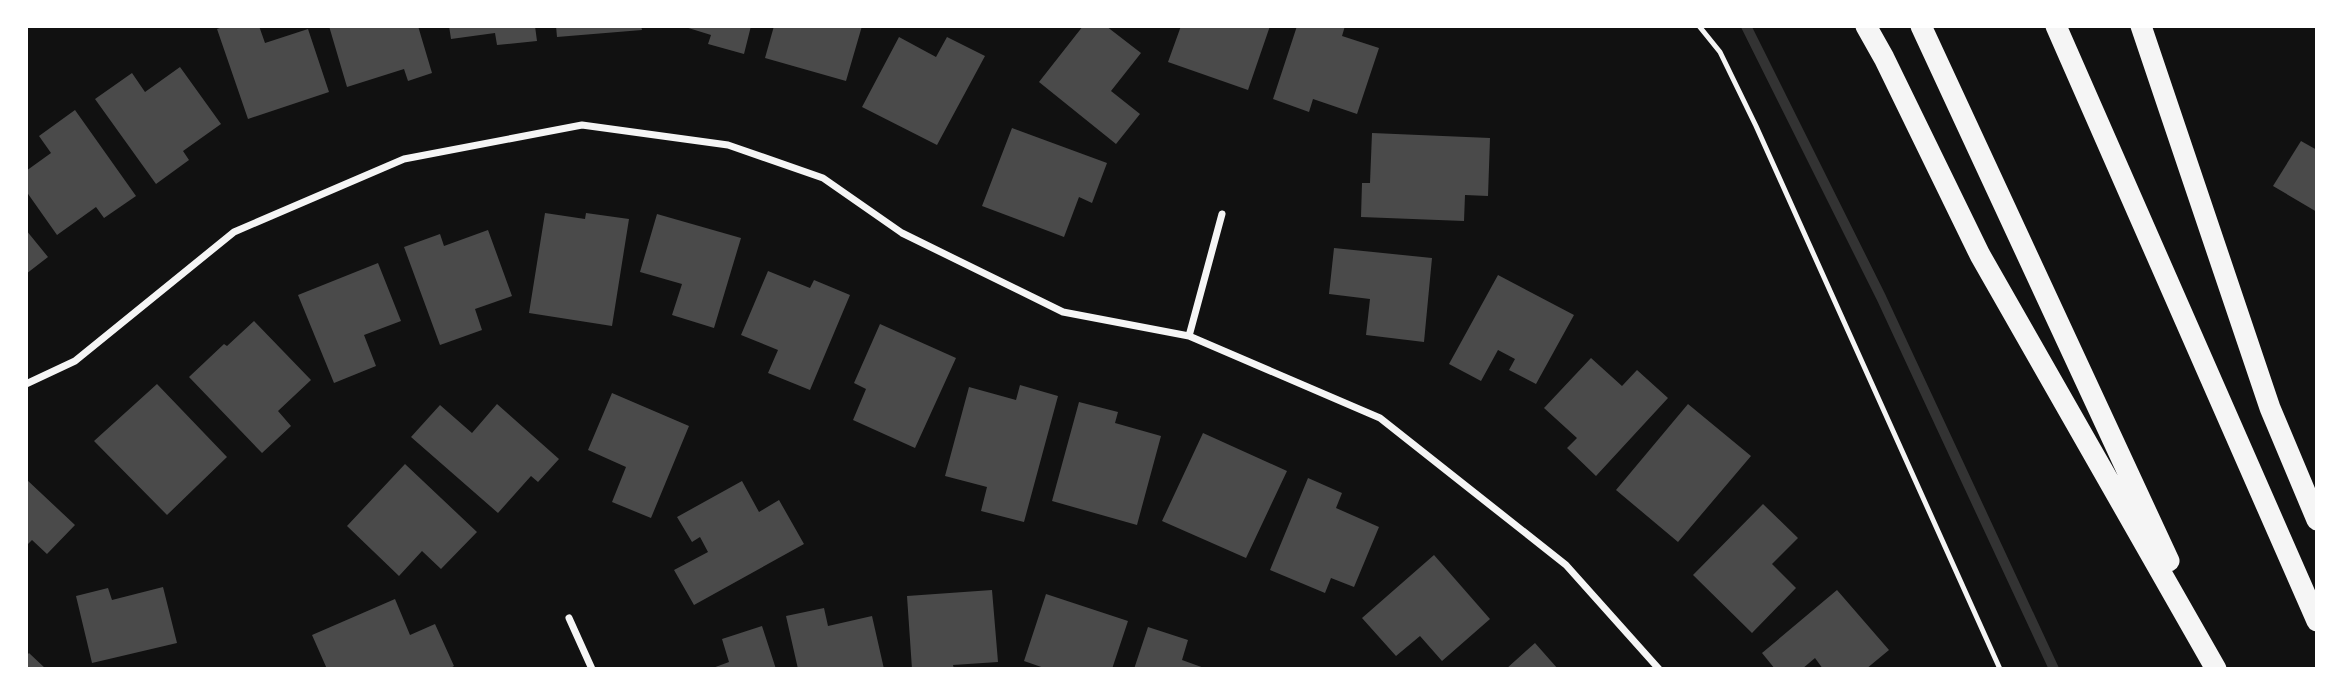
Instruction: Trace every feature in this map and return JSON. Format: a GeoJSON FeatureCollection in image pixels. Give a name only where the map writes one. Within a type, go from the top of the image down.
{"type":"FeatureCollection","features":[{"type":"Feature","properties":{"kind":"highway"},"geometry":{"type":"LineString","coordinates":[[1866,26],[1980,255],[2217,669]]}},
{"type":"Feature","properties":{"kind":"highway"},"geometry":{"type":"LineString","coordinates":[[1922,26],[2217,669]]}},
{"type":"Feature","properties":{"kind":"highway"},"geometry":{"type":"LineString","coordinates":[[2056,26],[2317,621]]}},
{"type":"Feature","properties":{"kind":"highway"},"geometry":{"type":"LineString","coordinates":[[2141,26],[2270,408],[2317,520]]}},
{"type":"Feature","properties":{"kind":"street"},"geometry":{"type":"LineString","coordinates":[[26,384],[75,361],[234,232],[404,159],[582,125],[728,145],[824,178],[902,233],[1063,312],[1189,336],[1380,418],[1566,565],[1659,669]]}},
{"type":"Feature","properties":{"kind":"street"},"geometry":{"type":"LineString","coordinates":[[1189,336],[1222,214]]}},
{"type":"Feature","properties":{"kind":"street"},"geometry":{"type":"LineString","coordinates":[[569,618],[592,669]]}},
{"type":"Feature","properties":{"kind":"lane"},"geometry":{"type":"LineString","coordinates":[[1699,26],[1720,52],[1756,126],[2000,669]]}},
{"type":"Feature","properties":{"kind":"building"},"geometry":{"type":"Polygon","coordinates":[[[225,26],[259,26],[265,43],[308,29],[329,92],[248,119],[217,29],[225,26]]]}},
{"type":"Feature","properties":{"kind":"building"},"geometry":{"type":"Polygon","coordinates":[[[329,26],[418,26],[432,73],[408,81],[404,69],[347,87],[329,26]]]}},
{"type":"Feature","properties":{"kind":"building"},"geometry":{"type":"Polygon","coordinates":[[[449,26],[535,26],[537,41],[497,45],[495,33],[451,39],[449,26]]]}},
{"type":"Feature","properties":{"kind":"building"},"geometry":{"type":"Polygon","coordinates":[[[556,26],[641,26],[642,30],[557,37],[556,26]]]}},
{"type":"Feature","properties":{"kind":"building"},"geometry":{"type":"Polygon","coordinates":[[[682,26],[751,26],[744,54],[708,44],[711,35],[682,26]]]}},
{"type":"Feature","properties":{"kind":"building"},"geometry":{"type":"Polygon","coordinates":[[[774,26],[862,26],[846,81],[765,58],[774,26]]]}},
{"type":"Feature","properties":{"kind":"building"},"geometry":{"type":"Polygon","coordinates":[[[1083,26],[1106,26],[1141,53],[1111,91],[1140,114],[1116,144],[1039,82],[1083,26]]]}},
{"type":"Feature","properties":{"kind":"building"},"geometry":{"type":"Polygon","coordinates":[[[1181,26],[1270,26],[1248,90],[1168,62],[1181,26]]]}},
{"type":"Feature","properties":{"kind":"building"},"geometry":{"type":"Polygon","coordinates":[[[1297,26],[1345,26],[1342,36],[1379,48],[1357,114],[1313,99],[1309,112],[1273,99],[1297,26]]]}},
{"type":"Feature","properties":{"kind":"building"},"geometry":{"type":"Polygon","coordinates":[[[899,37],[936,57],[947,37],[985,56],[937,145],[862,107],[899,37]]]}},
{"type":"Feature","properties":{"kind":"building"},"geometry":{"type":"Polygon","coordinates":[[[180,67],[221,124],[183,151],[189,160],[156,184],[95,99],[132,73],[145,92],[180,67]]]}},
{"type":"Feature","properties":{"kind":"building"},"geometry":{"type":"Polygon","coordinates":[[[75,110],[136,196],[104,218],[96,207],[57,235],[26,191],[26,171],[51,153],[39,136],[75,110]]]}},
{"type":"Feature","properties":{"kind":"building"},"geometry":{"type":"Polygon","coordinates":[[[1012,128],[1107,163],[1092,203],[1079,197],[1064,237],[982,206],[1012,128]]]}},
{"type":"Feature","properties":{"kind":"building"},"geometry":{"type":"Polygon","coordinates":[[[1372,133],[1490,138],[1488,196],[1465,195],[1464,221],[1361,217],[1362,183],[1370,183],[1372,133]]]}},
{"type":"Feature","properties":{"kind":"building"},"geometry":{"type":"Polygon","coordinates":[[[2301,141],[2317,150],[2317,212],[2273,186],[2301,141]]]}},
{"type":"Feature","properties":{"kind":"building"},"geometry":{"type":"Polygon","coordinates":[[[545,213],[585,219],[586,213],[629,219],[612,326],[529,313],[545,213]]]}},
{"type":"Feature","properties":{"kind":"building"},"geometry":{"type":"Polygon","coordinates":[[[657,214],[741,238],[714,328],[672,315],[682,284],[640,272],[657,214]]]}},
{"type":"Feature","properties":{"kind":"building"},"geometry":{"type":"Polygon","coordinates":[[[26,230],[48,257],[26,274],[26,230]]]}},
{"type":"Feature","properties":{"kind":"building"},"geometry":{"type":"Polygon","coordinates":[[[488,230],[512,296],[475,309],[482,330],[440,345],[404,247],[440,234],[444,246],[488,230]]]}},
{"type":"Feature","properties":{"kind":"building"},"geometry":{"type":"Polygon","coordinates":[[[1334,248],[1432,258],[1424,342],[1366,335],[1370,299],[1329,294],[1334,248]]]}},
{"type":"Feature","properties":{"kind":"building"},"geometry":{"type":"Polygon","coordinates":[[[378,263],[401,321],[364,335],[376,366],[334,383],[298,295],[378,263]]]}},
{"type":"Feature","properties":{"kind":"building"},"geometry":{"type":"Polygon","coordinates":[[[768,271],[810,288],[814,280],[850,295],[810,390],[768,373],[778,350],[741,335],[768,271]]]}},
{"type":"Feature","properties":{"kind":"building"},"geometry":{"type":"Polygon","coordinates":[[[1498,275],[1574,315],[1536,384],[1509,370],[1515,359],[1498,350],[1481,381],[1449,364],[1498,275]]]}},
{"type":"Feature","properties":{"kind":"building"},"geometry":{"type":"Polygon","coordinates":[[[254,321],[311,380],[278,411],[291,426],[262,453],[189,377],[224,344],[227,346],[254,321]]]}},
{"type":"Feature","properties":{"kind":"building"},"geometry":{"type":"Polygon","coordinates":[[[880,324],[956,358],[915,448],[853,420],[866,389],[854,383],[880,324]]]}},
{"type":"Feature","properties":{"kind":"building"},"geometry":{"type":"Polygon","coordinates":[[[1591,358],[1622,386],[1637,370],[1668,398],[1596,476],[1567,448],[1577,438],[1544,408],[1591,358]]]}},
{"type":"Feature","properties":{"kind":"building"},"geometry":{"type":"Polygon","coordinates":[[[157,384],[227,457],[167,515],[94,441],[157,384]]]}},
{"type":"Feature","properties":{"kind":"building"},"geometry":{"type":"Polygon","coordinates":[[[1020,385],[1058,396],[1024,522],[981,511],[987,487],[945,476],[969,387],[1016,400],[1020,385]]]}},
{"type":"Feature","properties":{"kind":"building"},"geometry":{"type":"Polygon","coordinates":[[[612,393],[689,426],[651,518],[612,502],[626,467],[588,450],[612,393]]]}},
{"type":"Feature","properties":{"kind":"building"},"geometry":{"type":"Polygon","coordinates":[[[1079,402],[1118,412],[1115,423],[1161,436],[1137,525],[1052,501],[1079,402]]]}},
{"type":"Feature","properties":{"kind":"building"},"geometry":{"type":"Polygon","coordinates":[[[497,404],[559,459],[538,482],[531,476],[498,513],[411,437],[440,405],[472,433],[497,404]]]}},
{"type":"Feature","properties":{"kind":"building"},"geometry":{"type":"Polygon","coordinates":[[[1688,404],[1751,456],[1678,542],[1616,490],[1688,404]]]}},
{"type":"Feature","properties":{"kind":"building"},"geometry":{"type":"Polygon","coordinates":[[[1203,433],[1287,471],[1246,558],[1162,521],[1203,433]]]}},
{"type":"Feature","properties":{"kind":"building"},"geometry":{"type":"Polygon","coordinates":[[[405,464],[477,532],[441,569],[422,551],[399,576],[347,526],[405,464]]]}},
{"type":"Feature","properties":{"kind":"building"},"geometry":{"type":"Polygon","coordinates":[[[1308,478],[1342,493],[1336,508],[1379,527],[1354,587],[1331,578],[1325,593],[1270,570],[1308,478]]]}},
{"type":"Feature","properties":{"kind":"building"},"geometry":{"type":"Polygon","coordinates":[[[26,479],[75,525],[47,554],[32,540],[26,546],[26,479]]]}},
{"type":"Feature","properties":{"kind":"building"},"geometry":{"type":"Polygon","coordinates":[[[742,481],[759,512],[779,500],[804,544],[694,605],[674,570],[708,552],[700,537],[692,542],[677,517],[742,481]]]}},
{"type":"Feature","properties":{"kind":"building"},"geometry":{"type":"Polygon","coordinates":[[[1763,504],[1798,538],[1772,564],[1796,588],[1752,633],[1693,575],[1763,504]]]}},
{"type":"Feature","properties":{"kind":"building"},"geometry":{"type":"Polygon","coordinates":[[[1434,555],[1490,619],[1442,661],[1420,636],[1396,656],[1362,618],[1434,555]]]}},
{"type":"Feature","properties":{"kind":"building"},"geometry":{"type":"Polygon","coordinates":[[[163,587],[177,643],[92,663],[76,596],[108,588],[112,600],[163,587]]]}},
{"type":"Feature","properties":{"kind":"building"},"geometry":{"type":"Polygon","coordinates":[[[992,590],[998,662],[953,665],[954,669],[912,669],[907,596],[992,590]]]}},
{"type":"Feature","properties":{"kind":"building"},"geometry":{"type":"Polygon","coordinates":[[[1837,590],[1889,650],[1866,669],[1823,669],[1815,658],[1802,669],[1775,669],[1762,653],[1837,590]]]}},
{"type":"Feature","properties":{"kind":"building"},"geometry":{"type":"Polygon","coordinates":[[[1046,594],[1128,621],[1112,669],[1047,669],[1024,661],[1046,594]]]}},
{"type":"Feature","properties":{"kind":"building"},"geometry":{"type":"Polygon","coordinates":[[[395,599],[410,635],[435,624],[454,666],[449,669],[327,669],[312,635],[395,599]]]}},
{"type":"Feature","properties":{"kind":"building"},"geometry":{"type":"Polygon","coordinates":[[[824,608],[828,626],[872,616],[884,669],[798,669],[786,616],[824,608]]]}},
{"type":"Feature","properties":{"kind":"building"},"geometry":{"type":"Polygon","coordinates":[[[762,626],[776,669],[710,669],[729,662],[722,639],[762,626]]]}},
{"type":"Feature","properties":{"kind":"building"},"geometry":{"type":"Polygon","coordinates":[[[1148,627],[1188,640],[1182,660],[1207,669],[1134,669],[1148,627]]]}},
{"type":"Feature","properties":{"kind":"building"},"geometry":{"type":"Polygon","coordinates":[[[1535,643],[1558,669],[1506,669],[1535,643]]]}},
{"type":"Feature","properties":{"kind":"building"},"geometry":{"type":"Polygon","coordinates":[[[29,653],[46,669],[26,669],[26,656],[29,653]]]}},
{"type":"Feature","properties":{"kind":"waterway"},"geometry":{"type":"LineString","coordinates":[[1746,26],[1881,297],[2054,669]]}}]}
